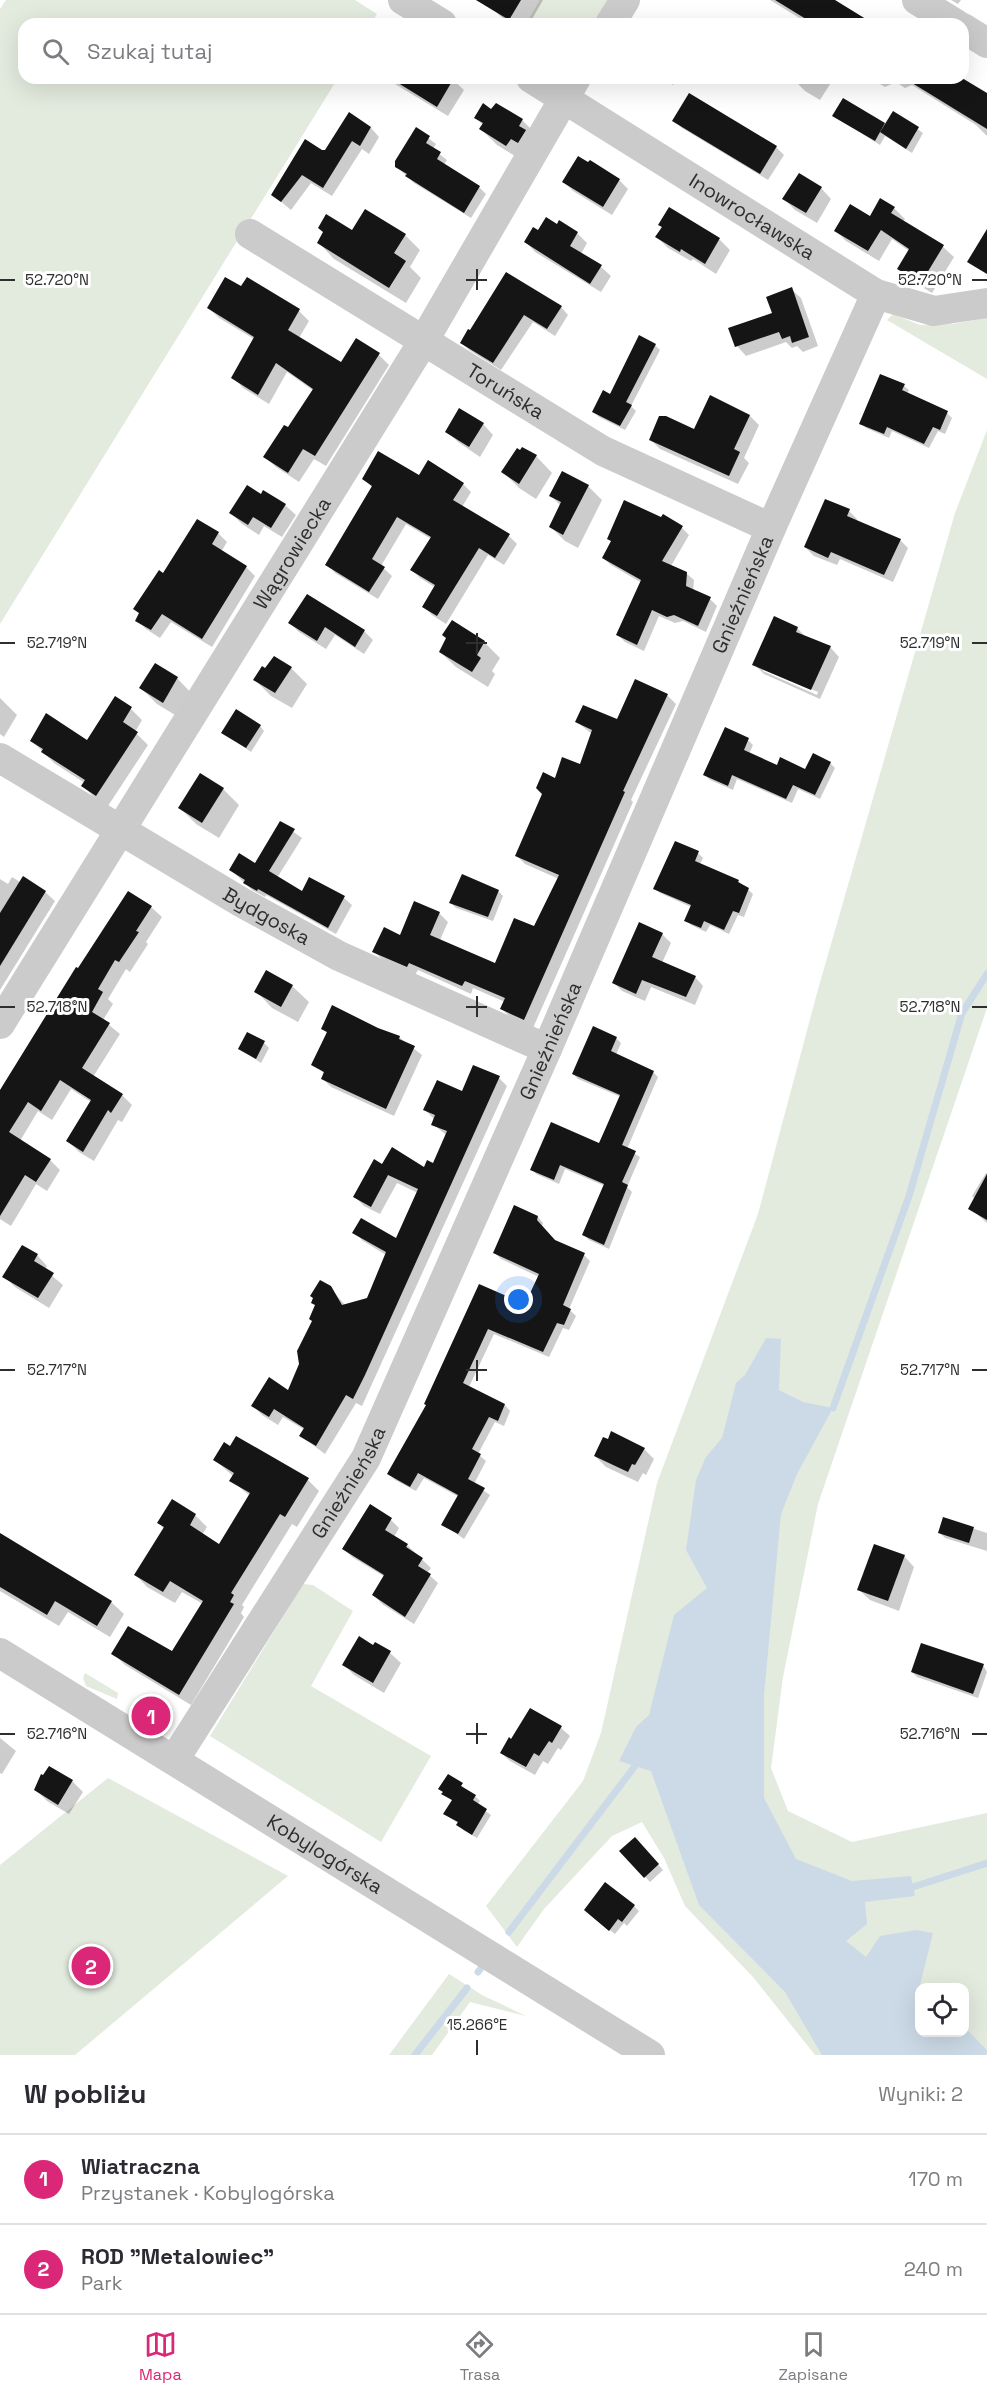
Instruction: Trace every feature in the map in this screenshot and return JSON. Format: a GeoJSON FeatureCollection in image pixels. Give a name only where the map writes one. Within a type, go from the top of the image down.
{"type":"FeatureCollection","features":[{"type":"Feature","properties":{"kind":"street"},"geometry":{"type":"LineString","coordinates":[[403,0],[432,18]]}},
{"type":"Feature","properties":{"kind":"street"},"geometry":{"type":"LineString","coordinates":[[614,18],[625,0]]}},
{"type":"Feature","properties":{"kind":"street"},"geometry":{"type":"LineString","coordinates":[[917,0],[946,18]]}},
{"type":"Feature","properties":{"kind":"street"},"geometry":{"type":"LineString","coordinates":[[969,32],[987,43]]}},
{"type":"Feature","properties":{"kind":"street","name":"Inowrocławska"},"geometry":{"type":"LineString","coordinates":[[554,84],[569,88],[876,294],[934,311],[987,303]]}},
{"type":"Feature","properties":{"kind":"street","name":"Wągrowiecka"},"geometry":{"type":"LineString","coordinates":[[0,1024],[423,342],[569,88]]}},
{"type":"Feature","properties":{"kind":"street","name":"Toruńska"},"geometry":{"type":"LineString","coordinates":[[250,234],[603,451],[771,528]]}},
{"type":"Feature","properties":{"kind":"street","name":"Gnieźnieńska"},"geometry":{"type":"LineString","coordinates":[[174,1760],[366,1458],[547,1049],[771,528],[876,294]]}},
{"type":"Feature","properties":{"kind":"street","name":"Bydgoska"},"geometry":{"type":"LineString","coordinates":[[0,758],[241,902],[339,956],[547,1049]]}},
{"type":"Feature","properties":{"kind":"street","name":"Kobylogórska"},"geometry":{"type":"LineString","coordinates":[[0,1653],[650,2055]]}},
{"type":"Feature","properties":{"kind":"shaded area"},"geometry":{"type":"Polygon","coordinates":[[[6,0],[355,0],[377,14],[375,18],[18,18],[18,84],[334,84],[0,624],[0,9],[6,0]]]}},
{"type":"Feature","properties":{"kind":"shaded area"},"geometry":{"type":"Polygon","coordinates":[[[540,0],[618,0],[607,18],[530,18],[540,0]]]}},
{"type":"Feature","properties":{"kind":"shaded area"},"geometry":{"type":"Polygon","coordinates":[[[893,314],[920,325],[953,324],[987,318],[987,379],[887,320],[893,314]]]}},
{"type":"Feature","properties":{"kind":"shaded area"},"geometry":{"type":"Polygon","coordinates":[[[987,430],[987,1008],[818,1504],[783,1677],[771,1768],[788,1811],[852,1842],[987,1813],[987,2055],[815,2055],[753,1977],[685,1906],[664,1858],[642,1822],[612,1836],[544,1909],[517,1947],[486,1906],[583,1781],[601,1733],[657,1483],[758,1214],[817,993],[955,513],[987,430]]]}},
{"type":"Feature","properties":{"kind":"shaded area"},"geometry":{"type":"Polygon","coordinates":[[[303,1584],[313,1585],[353,1611],[311,1686],[431,1756],[381,1842],[210,1736],[303,1584]]]}},
{"type":"Feature","properties":{"kind":"shaded area"},"geometry":{"type":"Polygon","coordinates":[[[85,1673],[118,1693],[117,1699],[86,1686],[83,1678],[85,1673]]]}},
{"type":"Feature","properties":{"kind":"shaded area"},"geometry":{"type":"Polygon","coordinates":[[[108,1778],[288,1876],[75,2055],[0,2055],[0,1865],[108,1778]]]}},
{"type":"Feature","properties":{"kind":"shaded area"},"geometry":{"type":"Polygon","coordinates":[[[449,1974],[482,1995],[526,2016],[470,2002],[432,2055],[389,2055],[449,1974]]]}},
{"type":"Feature","properties":{"kind":"water"},"geometry":{"type":"Polygon","coordinates":[[[766,1338],[781,1339],[779,1390],[803,1402],[833,1408],[797,1474],[781,1514],[764,1695],[764,1798],[796,1859],[852,1881],[911,1876],[915,1896],[865,1902],[867,1924],[846,1941],[866,1957],[880,1936],[916,1930],[933,1933],[920,1983],[915,1983],[915,2037],[969,2037],[969,2032],[987,2050],[986,2055],[822,2055],[785,1992],[699,1905],[651,1771],[619,1761],[636,1727],[649,1715],[674,1615],[707,1588],[686,1550],[696,1480],[706,1457],[722,1438],[736,1383],[745,1375],[766,1338]]]}},
{"type":"Feature","properties":{"kind":"building"},"geometry":{"type":"Polygon","coordinates":[[[476,0],[521,0],[510,18],[506,18],[476,0]]]}},
{"type":"Feature","properties":{"kind":"building"},"geometry":{"type":"Polygon","coordinates":[[[775,0],[835,0],[864,18],[804,18],[775,0]]]}},
{"type":"Feature","properties":{"kind":"building"},"geometry":{"type":"Polygon","coordinates":[[[969,82],[987,93],[987,129],[914,84],[969,82]]]}},
{"type":"Feature","properties":{"kind":"building"},"geometry":{"type":"Polygon","coordinates":[[[400,84],[450,84],[437,107],[400,84]]]}},
{"type":"Feature","properties":{"kind":"building"},"geometry":{"type":"Polygon","coordinates":[[[689,93],[777,146],[760,174],[672,121],[689,93]]]}},
{"type":"Feature","properties":{"kind":"building"},"geometry":{"type":"Polygon","coordinates":[[[843,98],[885,123],[875,141],[832,116],[843,98]]]}},
{"type":"Feature","properties":{"kind":"building"},"geometry":{"type":"Polygon","coordinates":[[[483,103],[491,109],[496,103],[523,119],[519,126],[526,130],[518,143],[511,139],[506,146],[479,129],[483,123],[474,118],[483,103]]]}},
{"type":"Feature","properties":{"kind":"building"},"geometry":{"type":"Polygon","coordinates":[[[893,111],[919,127],[906,149],[880,132],[893,111]]]}},
{"type":"Feature","properties":{"kind":"building"},"geometry":{"type":"Polygon","coordinates":[[[349,112],[371,127],[360,146],[352,141],[323,188],[302,175],[281,202],[271,195],[305,139],[325,150],[349,112]]]}},
{"type":"Feature","properties":{"kind":"building"},"geometry":{"type":"Polygon","coordinates":[[[416,127],[430,136],[426,143],[441,152],[437,159],[480,186],[464,213],[405,176],[407,174],[395,167],[395,161],[416,127]]]}},
{"type":"Feature","properties":{"kind":"building"},"geometry":{"type":"Polygon","coordinates":[[[578,156],[588,162],[590,160],[620,179],[603,207],[562,182],[578,156]]]}},
{"type":"Feature","properties":{"kind":"building"},"geometry":{"type":"Polygon","coordinates":[[[799,173],[822,187],[806,213],[782,199],[799,173]]]}},
{"type":"Feature","properties":{"kind":"building"},"geometry":{"type":"Polygon","coordinates":[[[880,198],[895,207],[891,213],[944,245],[921,283],[897,269],[909,249],[881,230],[868,251],[834,231],[850,204],[870,216],[880,198]]]}},
{"type":"Feature","properties":{"kind":"building"},"geometry":{"type":"Polygon","coordinates":[[[669,207],[720,238],[705,264],[655,237],[662,227],[658,225],[669,207]]]}},
{"type":"Feature","properties":{"kind":"building"},"geometry":{"type":"Polygon","coordinates":[[[365,209],[406,234],[394,253],[406,261],[389,288],[317,243],[323,232],[318,228],[326,214],[352,230],[365,209]]]}},
{"type":"Feature","properties":{"kind":"building"},"geometry":{"type":"Polygon","coordinates":[[[546,217],[557,224],[559,220],[578,232],[570,246],[602,265],[590,284],[524,242],[533,227],[538,230],[546,217]]]}},
{"type":"Feature","properties":{"kind":"building"},"geometry":{"type":"Polygon","coordinates":[[[987,229],[987,274],[967,262],[987,229]]]}},
{"type":"Feature","properties":{"kind":"building"},"geometry":{"type":"Polygon","coordinates":[[[506,272],[562,306],[547,329],[524,315],[493,363],[460,343],[506,272]]]}},
{"type":"Feature","properties":{"kind":"building"},"geometry":{"type":"Polygon","coordinates":[[[225,277],[241,286],[247,277],[300,309],[288,330],[341,362],[356,338],[380,353],[315,456],[303,449],[288,473],[263,457],[284,425],[288,427],[313,389],[276,363],[258,395],[231,378],[254,337],[207,308],[225,277]]]}},
{"type":"Feature","properties":{"kind":"building"},"geometry":{"type":"Polygon","coordinates":[[[792,287],[809,337],[792,343],[790,336],[782,339],[779,332],[735,347],[728,328],[772,313],[766,297],[792,287]]]}},
{"type":"Feature","properties":{"kind":"building"},"geometry":{"type":"Polygon","coordinates":[[[639,335],[656,344],[626,402],[632,405],[620,426],[592,412],[603,390],[610,394],[639,335]]]}},
{"type":"Feature","properties":{"kind":"building"},"geometry":{"type":"Polygon","coordinates":[[[880,374],[905,384],[902,390],[948,411],[940,430],[933,427],[924,444],[887,427],[884,434],[859,424],[880,374]]]}},
{"type":"Feature","properties":{"kind":"building"},"geometry":{"type":"Polygon","coordinates":[[[710,395],[750,415],[734,449],[740,452],[729,476],[649,440],[659,416],[666,416],[694,429],[710,395]]]}},
{"type":"Feature","properties":{"kind":"building"},"geometry":{"type":"Polygon","coordinates":[[[459,408],[484,423],[469,447],[445,432],[459,408]]]}},
{"type":"Feature","properties":{"kind":"building"},"geometry":{"type":"Polygon","coordinates":[[[522,447],[537,455],[519,484],[501,472],[517,448],[520,450],[522,447]]]}},
{"type":"Feature","properties":{"kind":"building"},"geometry":{"type":"Polygon","coordinates":[[[378,451],[419,475],[428,460],[464,483],[453,500],[510,534],[495,558],[479,548],[437,616],[422,607],[435,585],[410,570],[431,537],[397,517],[372,559],[385,567],[369,592],[325,565],[372,486],[362,479],[378,451]]]}},
{"type":"Feature","properties":{"kind":"building"},"geometry":{"type":"Polygon","coordinates":[[[562,471],[589,485],[563,535],[549,527],[561,502],[549,496],[562,471]]]}},
{"type":"Feature","properties":{"kind":"building"},"geometry":{"type":"Polygon","coordinates":[[[247,485],[261,494],[263,490],[286,504],[271,528],[253,517],[248,525],[229,513],[247,485]]]}},
{"type":"Feature","properties":{"kind":"building"},"geometry":{"type":"Polygon","coordinates":[[[825,499],[850,509],[847,516],[901,539],[884,575],[831,552],[828,558],[804,547],[825,499]]]}},
{"type":"Feature","properties":{"kind":"building"},"geometry":{"type":"Polygon","coordinates":[[[624,500],[661,517],[663,514],[683,526],[662,561],[687,572],[686,586],[711,597],[698,626],[674,615],[667,617],[652,610],[637,645],[616,635],[641,580],[602,558],[611,541],[607,539],[624,500]]]}},
{"type":"Feature","properties":{"kind":"building"},"geometry":{"type":"Polygon","coordinates":[[[197,519],[219,532],[212,544],[247,566],[202,639],[162,614],[151,630],[135,621],[139,613],[133,609],[159,570],[163,573],[197,519]]]}},
{"type":"Feature","properties":{"kind":"building"},"geometry":{"type":"Polygon","coordinates":[[[307,594],[365,630],[355,647],[325,627],[317,641],[288,623],[307,594]]]}},
{"type":"Feature","properties":{"kind":"building"},"geometry":{"type":"Polygon","coordinates":[[[774,616],[798,627],[796,632],[831,646],[811,690],[752,665],[774,616]]]}},
{"type":"Feature","properties":{"kind":"building"},"geometry":{"type":"Polygon","coordinates":[[[452,620],[485,641],[477,655],[481,658],[472,672],[439,652],[446,638],[442,635],[452,620]]]}},
{"type":"Feature","properties":{"kind":"building"},"geometry":{"type":"Polygon","coordinates":[[[274,656],[292,667],[275,693],[253,680],[262,666],[265,668],[274,656]]]}},
{"type":"Feature","properties":{"kind":"building"},"geometry":{"type":"Polygon","coordinates":[[[155,663],[178,677],[163,703],[139,688],[155,663]]]}},
{"type":"Feature","properties":{"kind":"building"},"geometry":{"type":"Polygon","coordinates":[[[635,679],[668,694],[623,791],[625,792],[524,1020],[500,1009],[505,998],[465,981],[462,986],[409,963],[407,967],[372,952],[384,927],[400,935],[414,901],[440,912],[430,935],[495,963],[514,918],[534,926],[559,875],[515,856],[542,794],[536,788],[543,772],[555,778],[562,757],[580,764],[592,730],[575,722],[583,705],[617,719],[635,679]]]}},
{"type":"Feature","properties":{"kind":"building"},"geometry":{"type":"Polygon","coordinates":[[[115,696],[132,707],[123,722],[138,732],[96,796],[81,786],[85,780],[41,752],[43,749],[30,741],[46,713],[87,740],[115,696]]]}},
{"type":"Feature","properties":{"kind":"building"},"geometry":{"type":"Polygon","coordinates":[[[236,709],[261,725],[246,748],[221,733],[236,709]]]}},
{"type":"Feature","properties":{"kind":"building"},"geometry":{"type":"Polygon","coordinates":[[[725,727],[749,738],[744,750],[777,765],[780,757],[805,769],[813,753],[831,762],[815,795],[793,785],[786,799],[732,775],[728,786],[703,775],[725,727]]]}},
{"type":"Feature","properties":{"kind":"building"},"geometry":{"type":"Polygon","coordinates":[[[200,773],[224,788],[202,823],[178,808],[200,773]]]}},
{"type":"Feature","properties":{"kind":"building"},"geometry":{"type":"Polygon","coordinates":[[[280,821],[295,829],[269,871],[302,891],[309,877],[345,896],[328,928],[243,883],[245,880],[229,870],[239,853],[255,863],[280,821]]]}},
{"type":"Feature","properties":{"kind":"building"},"geometry":{"type":"Polygon","coordinates":[[[675,841],[699,851],[695,861],[739,880],[738,882],[749,888],[739,913],[733,911],[724,930],[704,921],[701,928],[684,921],[691,905],[653,889],[675,841]]]}},
{"type":"Feature","properties":{"kind":"building"},"geometry":{"type":"Polygon","coordinates":[[[462,874],[499,890],[488,917],[449,903],[462,874]]]}},
{"type":"Feature","properties":{"kind":"building"},"geometry":{"type":"Polygon","coordinates":[[[23,876],[46,891],[0,966],[0,913],[23,876]]]}},
{"type":"Feature","properties":{"kind":"building"},"geometry":{"type":"Polygon","coordinates":[[[128,891],[152,906],[136,931],[139,932],[119,962],[115,960],[98,989],[103,992],[92,1012],[110,1023],[82,1068],[123,1094],[111,1113],[108,1110],[83,1152],[66,1141],[91,1100],[60,1080],[41,1111],[28,1102],[9,1132],[51,1159],[36,1182],[25,1175],[0,1216],[0,1090],[76,967],[78,968],[128,891]]]}},
{"type":"Feature","properties":{"kind":"building"},"geometry":{"type":"Polygon","coordinates":[[[639,922],[663,933],[652,957],[696,976],[686,997],[642,980],[636,994],[612,983],[639,922]]]}},
{"type":"Feature","properties":{"kind":"building"},"geometry":{"type":"Polygon","coordinates":[[[266,970],[293,985],[281,1007],[254,992],[266,970]]]}},
{"type":"Feature","properties":{"kind":"building"},"geometry":{"type":"Polygon","coordinates":[[[332,1005],[378,1028],[400,1036],[399,1039],[415,1046],[386,1109],[321,1079],[324,1072],[311,1065],[327,1032],[321,1029],[332,1005]]]}},
{"type":"Feature","properties":{"kind":"building"},"geometry":{"type":"Polygon","coordinates":[[[593,1026],[617,1037],[611,1051],[654,1071],[622,1145],[636,1151],[622,1182],[628,1185],[604,1245],[582,1235],[604,1184],[560,1165],[554,1180],[530,1170],[551,1122],[599,1143],[607,1125],[620,1095],[572,1074],[593,1026]]]}},
{"type":"Feature","properties":{"kind":"building"},"geometry":{"type":"Polygon","coordinates":[[[247,1032],[265,1041],[256,1059],[238,1049],[247,1032]]]}},
{"type":"Feature","properties":{"kind":"building"},"geometry":{"type":"Polygon","coordinates":[[[473,1065],[500,1076],[365,1375],[353,1399],[346,1395],[316,1446],[299,1436],[304,1428],[274,1409],[269,1417],[251,1406],[269,1377],[288,1390],[299,1364],[297,1351],[312,1321],[309,1319],[315,1305],[311,1303],[313,1298],[310,1296],[320,1280],[331,1286],[342,1305],[367,1298],[386,1252],[352,1233],[361,1218],[396,1238],[418,1189],[388,1175],[371,1207],[353,1197],[374,1159],[382,1164],[392,1147],[424,1167],[427,1160],[433,1163],[447,1131],[431,1125],[435,1115],[423,1110],[437,1080],[462,1091],[473,1065]]]}},
{"type":"Feature","properties":{"kind":"building"},"geometry":{"type":"Polygon","coordinates":[[[987,1174],[987,1220],[968,1209],[987,1174]]]}},
{"type":"Feature","properties":{"kind":"building"},"geometry":{"type":"Polygon","coordinates":[[[514,1205],[538,1216],[537,1220],[555,1240],[585,1253],[563,1305],[571,1309],[564,1325],[557,1323],[543,1352],[488,1329],[463,1383],[505,1404],[498,1421],[489,1417],[472,1449],[481,1454],[468,1479],[485,1488],[458,1534],[441,1525],[458,1495],[418,1473],[410,1487],[387,1474],[426,1405],[424,1404],[479,1284],[525,1304],[539,1274],[493,1253],[514,1205]]]}},
{"type":"Feature","properties":{"kind":"building"},"geometry":{"type":"Polygon","coordinates":[[[22,1245],[38,1254],[34,1261],[54,1273],[38,1298],[2,1277],[22,1245]]]}},
{"type":"Feature","properties":{"kind":"building"},"geometry":{"type":"Polygon","coordinates":[[[611,1431],[645,1448],[628,1472],[594,1456],[603,1437],[608,1439],[611,1431]]]}},
{"type":"Feature","properties":{"kind":"building"},"geometry":{"type":"Polygon","coordinates":[[[236,1436],[309,1478],[285,1517],[280,1514],[231,1593],[234,1595],[230,1602],[234,1604],[179,1695],[111,1654],[128,1626],[172,1651],[203,1601],[170,1581],[163,1592],[134,1575],[164,1527],[157,1523],[172,1499],[196,1514],[190,1525],[219,1544],[250,1493],[229,1481],[234,1473],[213,1460],[224,1442],[230,1446],[236,1436]]]}},
{"type":"Feature","properties":{"kind":"building"},"geometry":{"type":"Polygon","coordinates":[[[370,1504],[392,1518],[385,1530],[408,1544],[406,1547],[423,1558],[418,1566],[431,1574],[405,1617],[372,1595],[384,1575],[342,1549],[370,1504]]]}},
{"type":"Feature","properties":{"kind":"building"},"geometry":{"type":"Polygon","coordinates":[[[943,1517],[974,1527],[969,1543],[938,1533],[943,1517]]]}},
{"type":"Feature","properties":{"kind":"building"},"geometry":{"type":"Polygon","coordinates":[[[0,1533],[112,1601],[97,1626],[55,1601],[47,1615],[0,1587],[0,1533]]]}},
{"type":"Feature","properties":{"kind":"building"},"geometry":{"type":"Polygon","coordinates":[[[874,1544],[905,1555],[888,1601],[857,1590],[874,1544]]]}},
{"type":"Feature","properties":{"kind":"building"},"geometry":{"type":"Polygon","coordinates":[[[359,1636],[373,1645],[375,1642],[391,1651],[373,1683],[342,1665],[359,1636]]]}},
{"type":"Feature","properties":{"kind":"building"},"geometry":{"type":"Polygon","coordinates":[[[921,1643],[984,1664],[973,1694],[911,1672],[921,1643]]]}},
{"type":"Feature","properties":{"kind":"building"},"geometry":{"type":"Polygon","coordinates":[[[530,1708],[562,1726],[552,1743],[549,1741],[539,1756],[534,1753],[526,1767],[500,1753],[530,1708]]]}},
{"type":"Feature","properties":{"kind":"building"},"geometry":{"type":"Polygon","coordinates":[[[49,1766],[73,1780],[58,1805],[34,1790],[41,1774],[43,1775],[49,1766]]]}},
{"type":"Feature","properties":{"kind":"building"},"geometry":{"type":"Polygon","coordinates":[[[448,1774],[463,1783],[461,1786],[476,1795],[473,1800],[487,1809],[472,1835],[456,1825],[458,1822],[443,1814],[452,1800],[441,1794],[443,1792],[438,1789],[448,1774]]]}},
{"type":"Feature","properties":{"kind":"building"},"geometry":{"type":"Polygon","coordinates":[[[635,1837],[659,1864],[644,1878],[619,1851],[635,1837]]]}},
{"type":"Feature","properties":{"kind":"building"},"geometry":{"type":"Polygon","coordinates":[[[605,1882],[635,1905],[622,1922],[618,1919],[609,1931],[584,1910],[605,1882]]]}},
{"type":"Feature","properties":{"kind":"waterway"},"geometry":{"type":"LineString","coordinates":[[833,1408],[909,1196],[962,1013],[987,974]]}},
{"type":"Feature","properties":{"kind":"waterway"},"geometry":{"type":"LineString","coordinates":[[509,1932],[635,1766]]}},
{"type":"Feature","properties":{"kind":"waterway"},"geometry":{"type":"LineString","coordinates":[[913,1887],[987,1863]]}},
{"type":"Feature","properties":{"kind":"waterway"},"geometry":{"type":"LineString","coordinates":[[478,1972],[481,1968]]}},
{"type":"Feature","properties":{"kind":"waterway"},"geometry":{"type":"LineString","coordinates":[[415,2055],[467,1988]]}},
{"type":"Feature","properties":{"kind":"place","name":"Wiatraczna"},"geometry":{"type":"Point","coordinates":[151,1716]}},
{"type":"Feature","properties":{"kind":"place","name":"ROD \"Metalowiec\""},"geometry":{"type":"Point","coordinates":[91,1966]}}]}
